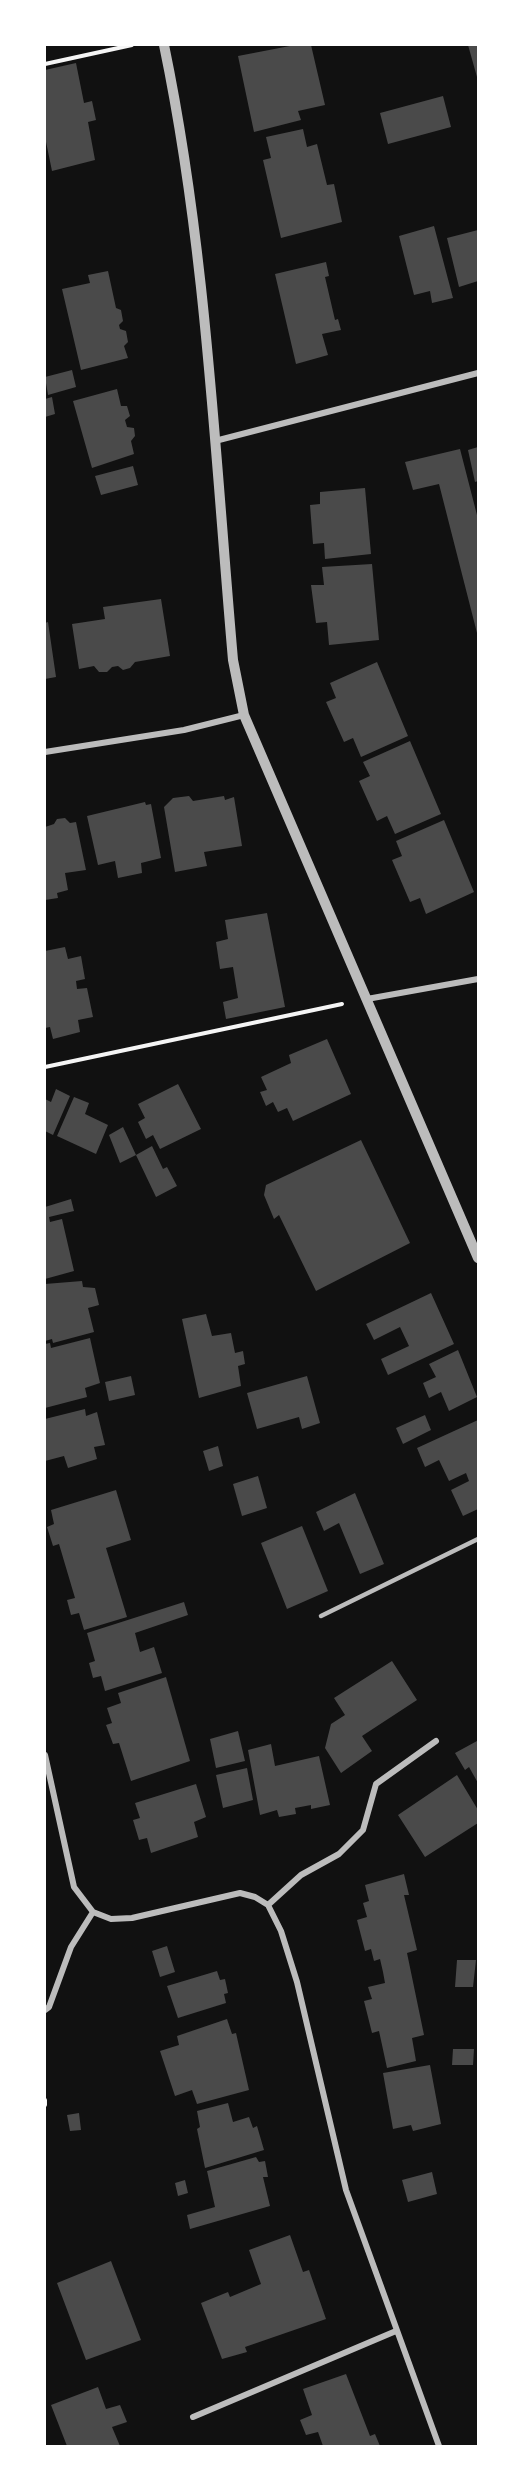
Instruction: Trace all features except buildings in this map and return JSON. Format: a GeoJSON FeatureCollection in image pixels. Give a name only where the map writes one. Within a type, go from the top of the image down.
{"type":"FeatureCollection","features":[{"type":"Feature","properties":{"kind":"street"},"geometry":{"type":"LineString","coordinates":[[164,45],[175,99],[201,271],[233,660],[244,715],[478,1258]]}},
{"type":"Feature","properties":{"kind":"street"},"geometry":{"type":"LineString","coordinates":[[214,441],[478,373]]}},
{"type":"Feature","properties":{"kind":"street"},"geometry":{"type":"LineString","coordinates":[[45,752],[194,728],[244,715]]}},
{"type":"Feature","properties":{"kind":"street"},"geometry":{"type":"LineString","coordinates":[[367,999],[478,979]]}},
{"type":"Feature","properties":{"kind":"street"},"geometry":{"type":"LineString","coordinates":[[268,1905],[301,1875],[339,1854],[363,1830],[376,1784],[436,1741]]}},
{"type":"Feature","properties":{"kind":"street"},"geometry":{"type":"LineString","coordinates":[[45,1755],[74,1887],[93,1912],[111,1919],[132,1918],[240,1893],[255,1897],[268,1905],[281,1931],[292,1963],[346,2190],[439,2446]]}},
{"type":"Feature","properties":{"kind":"street"},"geometry":{"type":"LineString","coordinates":[[45,2010],[49,2007],[71,1947],[93,1912]]}},
{"type":"Feature","properties":{"kind":"street"},"geometry":{"type":"LineString","coordinates":[[193,2417],[396,2331]]}},
{"type":"Feature","properties":{"kind":"lane"},"geometry":{"type":"LineString","coordinates":[[321,1616],[478,1539]]}},
{"type":"Feature","properties":{"kind":"path"},"geometry":{"type":"LineString","coordinates":[[45,63],[132,45]]}},
{"type":"Feature","properties":{"kind":"path"},"geometry":{"type":"LineString","coordinates":[[45,1066],[367,999]]}},
{"type":"Feature","properties":{"kind":"path"},"geometry":{"type":"LineString","coordinates":[[45,2100],[45,2105]]}}]}
